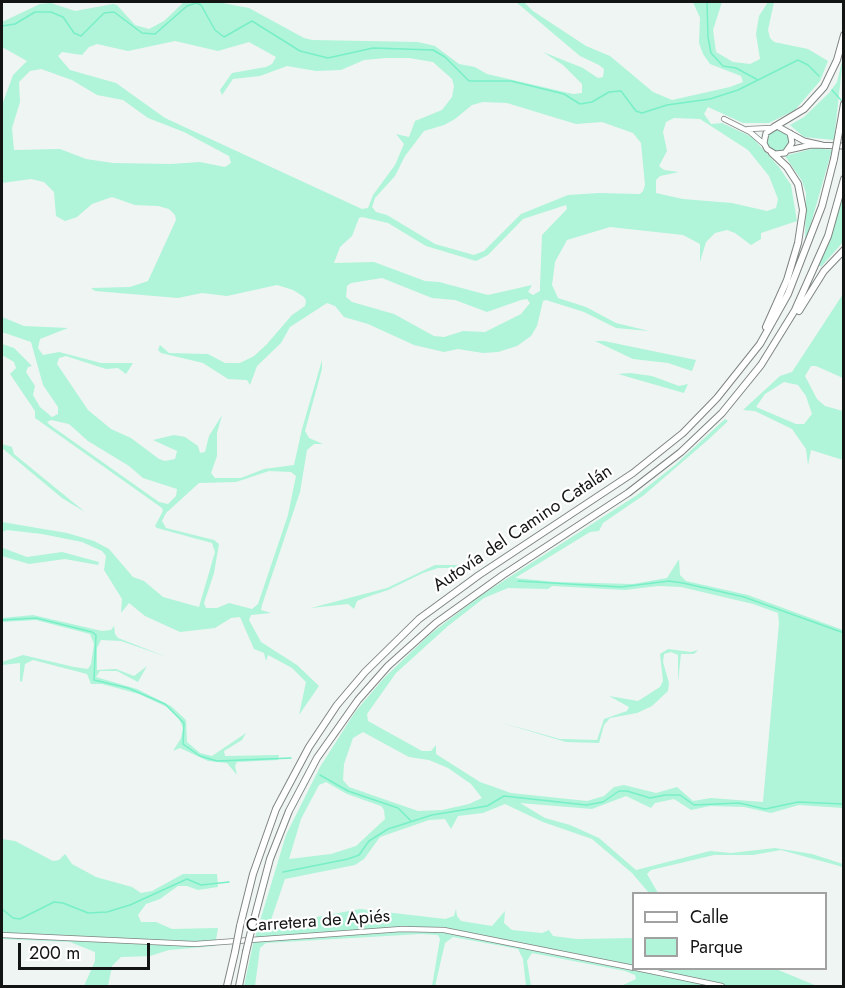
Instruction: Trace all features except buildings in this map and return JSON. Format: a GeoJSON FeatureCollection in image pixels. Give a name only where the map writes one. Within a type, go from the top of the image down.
{"type":"FeatureCollection","features":[{"type":"Feature","properties":{"kind":"highway"},"geometry":{"type":"LineString","coordinates":[[772,128],[804,109],[824,87],[837,60],[843,35]]}},
{"type":"Feature","properties":{"kind":"highway","name":"Autovía del Camino Catalán"},"geometry":{"type":"LineString","coordinates":[[227,987],[240,926],[261,850],[287,786],[323,724],[365,672],[419,620],[450,596],[607,492],[662,451],[700,416],[736,375],[764,336],[788,294],[822,206],[834,159],[843,104]]}},
{"type":"Feature","properties":{"kind":"highway"},"geometry":{"type":"LineString","coordinates":[[736,375],[760,339],[777,305],[794,259],[801,224],[802,200],[798,184],[787,167],[772,153]]}},
{"type":"Feature","properties":{"kind":"highway","name":"Autovía del Camino Catalán"},"geometry":{"type":"LineString","coordinates":[[239,987],[270,859],[298,793],[330,738],[372,684],[407,648],[448,614],[662,468],[705,430],[740,391],[773,347],[804,292],[828,236],[843,179]]}},
{"type":"Feature","properties":{"kind":"highway"},"geometry":{"type":"LineString","coordinates":[[740,391],[765,364],[816,282],[843,250]]}},
{"type":"Feature","properties":{"kind":"main road"},"geometry":{"type":"LineString","coordinates":[[822,145],[804,141],[784,128],[772,128],[765,136],[765,146],[772,153],[780,154],[802,146],[843,146]]}},
{"type":"Feature","properties":{"kind":"main road"},"geometry":{"type":"LineString","coordinates":[[787,151],[792,143],[790,133]]}},
{"type":"Feature","properties":{"kind":"street"},"geometry":{"type":"LineString","coordinates":[[724,119],[756,136],[765,146]]}},
{"type":"Feature","properties":{"kind":"street"},"geometry":{"type":"LineString","coordinates":[[735,124],[755,130],[772,128]]}},
{"type":"Feature","properties":{"kind":"street","name":"Carretera de Apiés"},"geometry":{"type":"LineString","coordinates":[[2,935],[195,944],[402,929],[444,930],[632,968]]}},
{"type":"Feature","properties":{"kind":"street","name":"Carretera de Apiés"},"geometry":{"type":"LineString","coordinates":[[643,970],[722,987]]}},
{"type":"Feature","properties":{"kind":"green space"},"geometry":{"type":"Polygon","coordinates":[[[184,2],[217,2],[249,8],[304,38],[418,42],[435,46],[459,64],[475,67],[487,74],[573,94],[582,93],[582,84],[563,65],[543,52],[583,68],[598,78],[603,77],[604,69],[580,56],[516,2],[524,2],[533,11],[586,46],[610,56],[653,92],[672,100],[743,82],[741,76],[710,64],[703,54],[699,43],[700,18],[693,2],[722,2],[713,30],[716,52],[733,62],[750,64],[760,59],[756,34],[759,16],[768,2],[774,2],[768,30],[770,38],[774,42],[808,49],[828,61],[820,81],[795,110],[769,123],[743,123],[708,107],[704,114],[711,124],[722,123],[752,137],[779,167],[791,185],[797,221],[761,233],[761,239],[751,245],[727,230],[715,233],[706,242],[700,262],[700,244],[683,235],[610,227],[567,240],[555,262],[552,285],[558,298],[586,307],[616,323],[649,331],[616,328],[584,312],[546,300],[543,301],[537,326],[531,336],[517,346],[498,352],[483,353],[458,349],[444,352],[414,345],[368,324],[344,317],[335,306],[327,303],[290,327],[281,343],[257,366],[250,385],[247,380],[228,379],[203,363],[161,353],[158,350],[160,345],[169,353],[208,354],[225,363],[240,363],[254,356],[292,315],[305,306],[304,297],[293,290],[277,285],[227,296],[202,293],[178,298],[95,291],[91,288],[130,287],[148,281],[176,220],[175,215],[169,209],[135,205],[112,197],[92,204],[77,217],[65,221],[56,216],[54,192],[44,182],[31,179],[2,183],[2,105],[13,75],[27,61],[2,47],[2,22],[40,4],[51,3],[75,11],[117,5],[135,25],[149,29],[164,21],[184,2]],[[175,41],[128,51],[97,44],[89,47],[82,55],[62,52],[58,56],[70,70],[116,83],[165,118],[362,209],[368,208],[373,195],[395,165],[404,144],[396,134],[409,137],[415,121],[442,110],[452,97],[454,86],[452,79],[433,62],[409,58],[386,58],[364,60],[341,70],[316,71],[287,66],[260,76],[233,79],[222,95],[220,90],[232,73],[266,67],[272,64],[276,57],[249,42],[218,51],[175,41]],[[41,69],[30,71],[19,82],[20,102],[12,128],[14,150],[60,149],[86,159],[113,163],[200,162],[225,167],[231,163],[229,156],[184,132],[148,118],[123,100],[97,95],[72,80],[41,69]],[[483,102],[472,105],[444,125],[424,131],[405,156],[395,176],[375,198],[372,207],[376,212],[387,215],[435,244],[474,255],[484,251],[521,214],[568,195],[640,194],[643,191],[645,185],[641,143],[633,133],[602,122],[576,124],[507,103],[483,102]],[[674,118],[666,122],[663,132],[667,151],[659,166],[664,170],[679,172],[660,176],[656,180],[656,193],[683,199],[732,203],[767,211],[776,208],[778,199],[769,176],[748,150],[700,119],[674,118]],[[566,205],[523,219],[488,255],[476,261],[426,246],[388,223],[362,217],[359,218],[352,236],[340,247],[334,263],[374,262],[425,281],[439,282],[488,295],[532,285],[528,292],[533,295],[540,291],[542,235],[567,209],[566,205]],[[382,278],[351,283],[347,286],[346,297],[352,302],[394,314],[434,336],[444,337],[463,331],[485,332],[521,314],[530,303],[527,299],[521,300],[487,312],[455,300],[432,298],[382,278]]]}},
{"type":"Feature","properties":{"kind":"green space"},"geometry":{"type":"Polygon","coordinates":[[[843,58],[834,140],[804,137],[790,125],[804,117],[829,93],[837,82],[843,58]]]}},
{"type":"Feature","properties":{"kind":"green space"},"geometry":{"type":"Polygon","coordinates":[[[778,129],[786,132],[789,140],[786,148],[778,151],[770,148],[767,140],[770,132],[778,129]]]}},
{"type":"Feature","properties":{"kind":"green space"},"geometry":{"type":"Polygon","coordinates":[[[815,148],[832,150],[805,244],[806,193],[802,181],[785,156],[815,148]]]}},
{"type":"Feature","properties":{"kind":"green space"},"geometry":{"type":"Polygon","coordinates":[[[843,195],[843,242],[821,267],[819,265],[843,195]]]}},
{"type":"Feature","properties":{"kind":"green space"},"geometry":{"type":"Polygon","coordinates":[[[843,294],[843,378],[816,366],[811,366],[805,376],[817,399],[825,406],[843,411],[843,460],[811,450],[808,465],[806,449],[792,429],[755,411],[743,410],[780,376],[792,372],[843,294]],[[784,382],[765,394],[756,407],[796,424],[804,424],[812,414],[806,396],[798,385],[784,382]]]}},
{"type":"Feature","properties":{"kind":"green space"},"geometry":{"type":"Polygon","coordinates":[[[2,317],[24,326],[68,328],[40,339],[38,348],[43,355],[59,352],[101,363],[133,363],[126,374],[118,368],[106,369],[66,356],[59,358],[57,364],[88,410],[111,429],[131,438],[159,459],[165,461],[175,459],[177,451],[153,440],[174,435],[185,437],[198,446],[200,453],[205,452],[209,436],[222,415],[217,433],[217,456],[211,473],[215,478],[241,478],[264,469],[294,465],[322,360],[322,369],[305,431],[309,438],[323,444],[314,444],[307,450],[300,492],[262,605],[261,610],[271,613],[251,615],[249,620],[261,642],[297,665],[319,686],[299,715],[306,682],[292,668],[268,655],[266,661],[264,653],[254,649],[240,617],[231,618],[215,628],[180,632],[145,616],[129,603],[121,613],[122,599],[104,570],[106,556],[102,551],[82,542],[42,534],[7,530],[2,532],[2,522],[67,533],[94,541],[109,549],[133,577],[144,581],[163,597],[199,607],[215,552],[212,543],[157,528],[155,526],[163,511],[162,508],[35,418],[35,411],[10,374],[16,368],[14,362],[2,355],[2,344],[14,348],[32,366],[28,367],[26,372],[35,386],[33,395],[40,407],[52,417],[58,414],[58,407],[43,385],[31,342],[2,332],[2,317]],[[51,420],[47,422],[50,425],[159,502],[168,504],[176,496],[177,489],[143,478],[129,466],[88,441],[69,424],[51,420]],[[269,471],[236,482],[199,483],[166,513],[162,521],[166,528],[214,540],[219,544],[214,573],[204,603],[206,608],[217,608],[229,603],[252,609],[258,604],[288,515],[296,476],[291,472],[269,471]]]}},
{"type":"Feature","properties":{"kind":"green space"},"geometry":{"type":"Polygon","coordinates":[[[595,341],[696,360],[692,371],[668,363],[633,359],[595,341]]]}},
{"type":"Feature","properties":{"kind":"green space"},"geometry":{"type":"Polygon","coordinates":[[[618,374],[652,376],[679,386],[688,384],[684,393],[618,374]]]}},
{"type":"Feature","properties":{"kind":"green space"},"geometry":{"type":"Polygon","coordinates":[[[725,419],[728,421],[644,495],[603,523],[599,531],[590,532],[515,578],[556,582],[633,584],[667,578],[679,559],[680,575],[686,581],[748,595],[843,630],[843,808],[799,805],[771,813],[744,807],[710,806],[691,810],[674,799],[655,803],[651,808],[626,796],[592,809],[520,803],[545,818],[570,825],[599,838],[636,870],[710,851],[731,853],[775,848],[812,854],[843,864],[843,867],[781,850],[753,855],[714,855],[651,870],[647,874],[657,892],[648,892],[632,873],[592,839],[543,822],[505,804],[483,813],[458,816],[451,829],[445,819],[429,820],[380,837],[364,859],[355,865],[285,879],[271,920],[279,924],[360,909],[445,919],[454,916],[456,909],[461,921],[492,926],[505,911],[504,923],[512,930],[542,933],[549,930],[553,936],[577,939],[632,938],[632,970],[778,970],[817,986],[621,986],[636,979],[635,975],[625,971],[532,953],[527,961],[531,986],[526,986],[523,959],[518,949],[453,937],[445,943],[435,986],[432,986],[440,939],[438,935],[421,934],[266,943],[260,948],[255,986],[244,986],[253,944],[286,835],[320,767],[355,712],[384,678],[429,635],[480,596],[637,495],[675,465],[725,419]],[[552,586],[548,589],[508,588],[484,598],[448,626],[396,673],[367,714],[368,721],[422,751],[431,751],[436,745],[436,754],[480,782],[511,793],[587,801],[604,796],[614,787],[624,785],[656,793],[677,787],[693,801],[711,798],[763,802],[778,613],[753,604],[681,587],[658,586],[625,590],[552,586]],[[363,732],[353,738],[344,764],[343,780],[349,787],[418,811],[442,810],[469,804],[482,798],[471,784],[448,768],[429,760],[409,757],[363,732]],[[326,782],[319,785],[301,819],[289,859],[331,854],[356,846],[385,819],[381,806],[347,794],[326,782]]]}},
{"type":"Feature","properties":{"kind":"green space"},"geometry":{"type":"Polygon","coordinates":[[[2,444],[12,447],[14,454],[85,512],[62,498],[2,448],[2,444]]]}},
{"type":"Feature","properties":{"kind":"green space"},"geometry":{"type":"Polygon","coordinates":[[[3,548],[27,557],[62,552],[99,562],[98,565],[65,559],[29,564],[2,556],[3,548]]]}},
{"type":"Feature","properties":{"kind":"green space"},"geometry":{"type":"Polygon","coordinates":[[[435,565],[459,565],[423,573],[388,590],[357,601],[354,609],[348,604],[311,608],[387,588],[435,565]]]}},
{"type":"Feature","properties":{"kind":"green space"},"geometry":{"type":"Polygon","coordinates":[[[33,615],[102,631],[111,630],[114,626],[118,638],[167,657],[121,641],[101,640],[97,648],[97,670],[116,669],[134,676],[147,666],[138,682],[117,671],[100,671],[96,677],[137,689],[171,706],[186,720],[187,742],[200,753],[212,756],[246,733],[242,740],[224,751],[225,756],[279,755],[278,760],[237,762],[235,766],[237,775],[227,763],[208,761],[180,748],[173,751],[181,738],[183,728],[179,719],[167,707],[139,694],[102,684],[91,684],[87,674],[33,660],[25,664],[22,682],[20,681],[20,663],[2,665],[2,662],[23,655],[88,669],[91,664],[94,644],[90,634],[36,620],[2,622],[2,618],[33,615]]]}},
{"type":"Feature","properties":{"kind":"green space"},"geometry":{"type":"Polygon","coordinates":[[[668,649],[691,652],[698,650],[694,654],[681,654],[678,682],[678,655],[671,652],[664,654],[663,662],[669,683],[668,691],[652,706],[637,713],[610,718],[604,725],[599,743],[566,742],[499,722],[560,739],[597,740],[604,719],[627,711],[629,707],[609,696],[638,701],[660,687],[663,681],[660,654],[668,649]]]}},
{"type":"Feature","properties":{"kind":"green space"},"geometry":{"type":"Polygon","coordinates":[[[2,839],[15,841],[53,861],[59,860],[65,854],[72,864],[96,877],[132,887],[141,893],[152,891],[183,874],[217,874],[218,887],[198,890],[178,886],[160,899],[146,904],[138,915],[141,922],[156,922],[172,929],[218,928],[215,946],[169,950],[150,956],[121,957],[112,966],[108,986],[84,986],[95,961],[95,952],[70,942],[2,939],[2,839]]]}},
{"type":"Feature","properties":{"kind":"waterway"},"geometry":{"type":"LineString","coordinates":[[707,2],[711,53],[723,66],[736,68],[758,80]]}},
{"type":"Feature","properties":{"kind":"waterway"},"geometry":{"type":"LineString","coordinates":[[2,26],[15,24],[35,12],[51,12],[63,17],[74,33],[81,36],[104,13],[114,12],[142,33],[155,34],[187,6],[196,3],[201,5],[215,30],[224,37],[252,21],[300,51],[328,58],[373,48],[433,50],[445,57],[469,81],[511,81],[564,94],[580,104],[592,102],[609,92],[621,91],[636,111],[642,113],[667,105],[710,99],[738,90],[798,60],[808,65],[819,76]]}},
{"type":"Feature","properties":{"kind":"waterway"},"geometry":{"type":"LineString","coordinates":[[832,90],[841,100]]}},
{"type":"Feature","properties":{"kind":"waterway"},"geometry":{"type":"LineString","coordinates":[[518,581],[621,587],[669,581],[683,583],[744,597],[844,633]]}},
{"type":"Feature","properties":{"kind":"waterway"},"geometry":{"type":"LineString","coordinates":[[2,620],[36,618],[92,632],[96,635],[94,680],[128,688],[165,704],[184,723],[183,744],[200,756],[217,761],[291,758]]}},
{"type":"Feature","properties":{"kind":"waterway"},"geometry":{"type":"LineString","coordinates":[[320,775],[348,791],[398,808],[411,821]]}},
{"type":"Feature","properties":{"kind":"waterway"},"geometry":{"type":"LineString","coordinates":[[283,872],[348,859],[359,855],[369,841],[388,829],[432,815],[487,806],[504,796],[586,805],[603,802],[619,791],[627,791],[650,798],[680,795],[694,805],[739,803],[765,809],[798,802],[844,804]]}},
{"type":"Feature","properties":{"kind":"waterway"},"geometry":{"type":"LineString","coordinates":[[2,909],[13,918],[20,919],[54,902],[63,903],[88,913],[107,912],[130,905],[187,879],[201,885],[229,882]]}}]}
